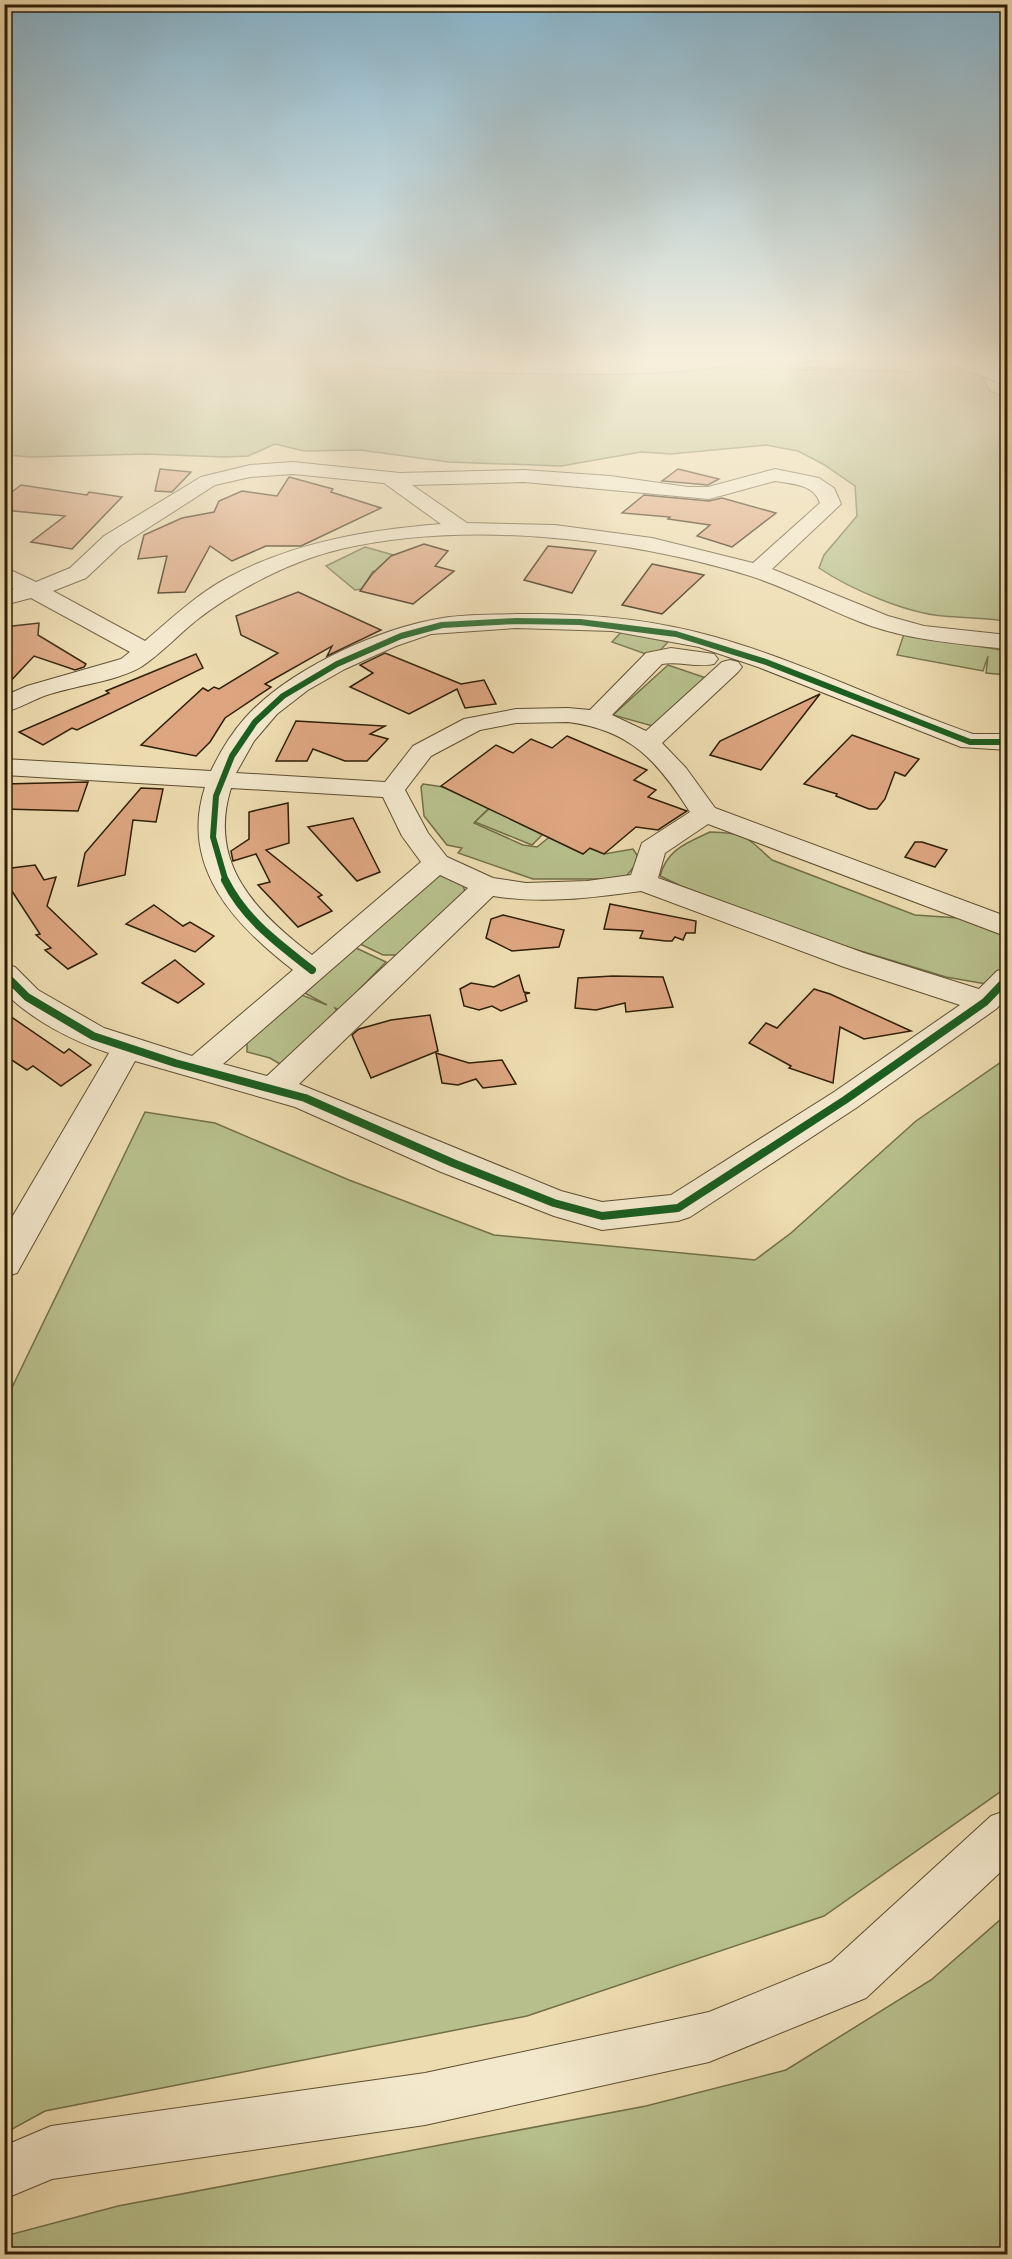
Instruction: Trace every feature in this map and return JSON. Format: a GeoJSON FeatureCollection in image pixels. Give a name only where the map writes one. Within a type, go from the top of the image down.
{"type":"FeatureCollection","features":[{"type":"Feature","properties":{"kind":"street"},"geometry":{"type":"LineString","coordinates":[[4,598],[37,590],[78,573],[112,541],[170,502],[208,482],[250,471],[293,468],[388,477],[524,476],[610,482],[653,490],[709,493],[775,475],[812,482],[828,492],[831,504],[757,571]]}},
{"type":"Feature","properties":{"kind":"street"},"geometry":{"type":"LineString","coordinates":[[388,477],[462,529]]}},
{"type":"Feature","properties":{"kind":"street"},"geometry":{"type":"LineString","coordinates":[[4,705],[36,691],[129,664],[147,652],[189,615],[236,582],[336,543],[408,532],[462,529],[555,531],[652,544],[757,571],[880,621],[923,633],[1008,642]]}},
{"type":"Feature","properties":{"kind":"street"},"geometry":{"type":"LineString","coordinates":[[4,574],[147,652]]}},
{"type":"Feature","properties":{"kind":"street"},"geometry":{"type":"LineString","coordinates":[[312,970],[256,926],[229,889],[212,847],[214,807],[220,780],[238,741],[275,702],[313,677],[371,646],[441,625],[528,620],[603,623],[735,650],[970,742],[1008,742]]}},
{"type":"Feature","properties":{"kind":"street"},"geometry":{"type":"LineString","coordinates":[[594,720],[654,658],[671,655],[698,656],[861,713],[963,754],[1008,763]]}},
{"type":"Feature","properties":{"kind":"street"},"geometry":{"type":"LineString","coordinates":[[649,741],[729,667]]}},
{"type":"Feature","properties":{"kind":"street"},"geometry":{"type":"LineString","coordinates":[[392,790],[422,751],[473,724],[516,716],[568,714],[612,723],[649,741],[680,775],[705,814],[1008,928]]}},
{"type":"Feature","properties":{"kind":"street"},"geometry":{"type":"LineString","coordinates":[[4,767],[392,790]]}},
{"type":"Feature","properties":{"kind":"street"},"geometry":{"type":"LineString","coordinates":[[392,790],[416,836],[437,863],[487,886],[526,892],[586,890],[643,882],[854,960],[985,1002]]}},
{"type":"Feature","properties":{"kind":"street"},"geometry":{"type":"LineString","coordinates":[[643,882],[652,849],[705,814]]}},
{"type":"Feature","properties":{"kind":"street"},"geometry":{"type":"LineString","coordinates":[[197,1069],[437,863]]}},
{"type":"Feature","properties":{"kind":"street"},"geometry":{"type":"LineString","coordinates":[[273,1090],[487,886]]}},
{"type":"Feature","properties":{"kind":"street"},"geometry":{"type":"LineString","coordinates":[[4,974],[27,997],[93,1036],[197,1069],[305,1098],[453,1163],[554,1203],[602,1216],[650,1213],[678,1208],[845,1100],[985,1002],[1008,978]]}},
{"type":"Feature","properties":{"kind":"street"},"geometry":{"type":"LineString","coordinates":[[7,1252],[127,1048]]}},
{"type":"Feature","properties":{"kind":"street"},"geometry":{"type":"LineString","coordinates":[[4,2173],[51,2153],[425,2099],[710,2037],[848,1980],[1008,1833]]}},
{"type":"Feature","properties":{"kind":"green space"},"geometry":{"type":"Polygon","coordinates":[[[827,466],[1007,466],[1007,621],[943,616],[912,610],[862,592],[819,568],[824,555],[857,516],[855,486],[827,466]]]}},
{"type":"Feature","properties":{"kind":"green space"},"geometry":{"type":"Polygon","coordinates":[[[365,547],[419,562],[401,578],[373,571],[362,589],[355,590],[326,566],[365,547]]]}},
{"type":"Feature","properties":{"kind":"green space"},"geometry":{"type":"Polygon","coordinates":[[[624,629],[668,642],[654,657],[612,642],[624,629]]]}},
{"type":"Feature","properties":{"kind":"green space"},"geometry":{"type":"Polygon","coordinates":[[[904,634],[1007,651],[1007,675],[986,673],[988,656],[983,671],[897,655],[904,634]]]}},
{"type":"Feature","properties":{"kind":"green space"},"geometry":{"type":"Polygon","coordinates":[[[668,665],[712,680],[656,727],[613,715],[668,665]]]}},
{"type":"Feature","properties":{"kind":"green space"},"geometry":{"type":"Polygon","coordinates":[[[423,784],[444,787],[490,807],[474,823],[523,845],[537,847],[553,834],[604,854],[633,849],[637,855],[636,864],[624,879],[533,879],[458,853],[462,848],[447,845],[424,816],[421,787],[423,784]]]}},
{"type":"Feature","properties":{"kind":"green space"},"geometry":{"type":"Polygon","coordinates":[[[490,808],[546,831],[532,845],[475,822],[490,808]]]}},
{"type":"Feature","properties":{"kind":"green space"},"geometry":{"type":"Polygon","coordinates":[[[710,832],[739,835],[751,841],[772,860],[915,915],[959,918],[1007,937],[1007,970],[986,984],[946,977],[818,938],[660,876],[663,867],[673,853],[710,832]]]}},
{"type":"Feature","properties":{"kind":"green space"},"geometry":{"type":"Polygon","coordinates":[[[442,874],[463,885],[465,892],[400,955],[383,955],[358,943],[416,892],[442,874]]]}},
{"type":"Feature","properties":{"kind":"green space"},"geometry":{"type":"Polygon","coordinates":[[[354,947],[386,962],[339,1010],[335,1008],[340,1017],[280,1064],[270,1058],[247,1052],[247,1041],[302,995],[327,1005],[305,993],[354,947]]]}},
{"type":"Feature","properties":{"kind":"green space"},"geometry":{"type":"Polygon","coordinates":[[[1007,1058],[1007,1787],[824,1916],[527,2016],[45,2111],[5,2133],[5,1402],[145,1112],[215,1123],[349,1180],[494,1235],[755,1260],[791,1233],[916,1121],[1007,1058]]]}},
{"type":"Feature","properties":{"kind":"green space"},"geometry":{"type":"Polygon","coordinates":[[[1007,1914],[1007,2254],[5,2254],[5,2236],[118,2206],[646,2106],[786,2070],[931,1980],[1007,1914]]]}},
{"type":"Feature","properties":{"kind":"building"},"geometry":{"type":"Polygon","coordinates":[[[160,469],[191,472],[172,492],[155,491],[160,469]]]}},
{"type":"Feature","properties":{"kind":"building"},"geometry":{"type":"Polygon","coordinates":[[[678,469],[719,479],[708,485],[662,481],[678,469]]]}},
{"type":"Feature","properties":{"kind":"building"},"geometry":{"type":"Polygon","coordinates":[[[289,477],[333,489],[331,492],[381,508],[301,546],[266,546],[232,561],[210,546],[185,592],[158,593],[167,556],[138,559],[144,535],[182,518],[214,512],[219,501],[242,491],[277,496],[289,477]]]}},
{"type":"Feature","properties":{"kind":"building"},"geometry":{"type":"Polygon","coordinates":[[[21,485],[87,495],[89,492],[122,497],[72,549],[31,542],[65,516],[4,510],[4,498],[21,485]]]}},
{"type":"Feature","properties":{"kind":"building"},"geometry":{"type":"Polygon","coordinates":[[[644,495],[709,501],[722,498],[776,513],[732,547],[697,536],[710,525],[668,519],[670,517],[622,513],[644,495]]]}},
{"type":"Feature","properties":{"kind":"building"},"geometry":{"type":"Polygon","coordinates":[[[424,544],[448,551],[435,566],[454,571],[413,604],[360,591],[372,574],[391,556],[424,544]]]}},
{"type":"Feature","properties":{"kind":"building"},"geometry":{"type":"Polygon","coordinates":[[[548,546],[596,551],[572,593],[524,580],[548,546]]]}},
{"type":"Feature","properties":{"kind":"building"},"geometry":{"type":"Polygon","coordinates":[[[652,564],[704,575],[662,614],[622,605],[652,564]]]}},
{"type":"Feature","properties":{"kind":"building"},"geometry":{"type":"Polygon","coordinates":[[[298,592],[381,630],[327,656],[332,646],[265,684],[271,687],[225,718],[210,742],[196,756],[141,745],[203,688],[208,691],[214,687],[219,689],[278,653],[241,635],[236,616],[298,592]]]}},
{"type":"Feature","properties":{"kind":"building"},"geometry":{"type":"Polygon","coordinates":[[[39,623],[38,635],[86,664],[75,670],[34,656],[4,688],[4,627],[39,623]]]}},
{"type":"Feature","properties":{"kind":"building"},"geometry":{"type":"Polygon","coordinates":[[[385,653],[461,684],[484,680],[496,704],[465,708],[457,689],[409,714],[350,687],[373,673],[360,665],[385,653]]]}},
{"type":"Feature","properties":{"kind":"building"},"geometry":{"type":"Polygon","coordinates":[[[196,654],[203,668],[77,730],[72,728],[43,745],[19,732],[109,693],[106,691],[196,654]]]}},
{"type":"Feature","properties":{"kind":"building"},"geometry":{"type":"Polygon","coordinates":[[[820,694],[761,770],[710,755],[720,741],[820,694]]]}},
{"type":"Feature","properties":{"kind":"building"},"geometry":{"type":"Polygon","coordinates":[[[296,721],[385,726],[370,734],[388,739],[367,761],[345,761],[313,749],[307,761],[276,761],[296,721]]]}},
{"type":"Feature","properties":{"kind":"building"},"geometry":{"type":"Polygon","coordinates":[[[852,735],[919,759],[905,776],[895,772],[885,799],[877,809],[869,809],[836,796],[837,794],[804,784],[852,735]]]}},
{"type":"Feature","properties":{"kind":"building"},"geometry":{"type":"Polygon","coordinates":[[[567,736],[647,770],[634,780],[656,790],[648,797],[687,811],[658,830],[636,827],[604,854],[590,848],[583,854],[441,786],[496,745],[513,753],[531,739],[552,748],[567,736]]]}},
{"type":"Feature","properties":{"kind":"building"},"geometry":{"type":"Polygon","coordinates":[[[88,782],[78,811],[4,809],[4,784],[88,782]]]}},
{"type":"Feature","properties":{"kind":"building"},"geometry":{"type":"Polygon","coordinates":[[[141,788],[163,789],[156,822],[133,820],[125,875],[78,886],[85,853],[141,788]]]}},
{"type":"Feature","properties":{"kind":"building"},"geometry":{"type":"Polygon","coordinates":[[[288,803],[289,843],[266,850],[322,895],[318,897],[332,911],[298,927],[258,885],[270,882],[256,854],[233,861],[231,851],[249,839],[249,812],[288,803]]]}},
{"type":"Feature","properties":{"kind":"building"},"geometry":{"type":"Polygon","coordinates":[[[353,818],[380,872],[357,881],[308,827],[353,818]]]}},
{"type":"Feature","properties":{"kind":"building"},"geometry":{"type":"Polygon","coordinates":[[[915,842],[947,850],[935,867],[905,857],[915,842]]]}},
{"type":"Feature","properties":{"kind":"building"},"geometry":{"type":"Polygon","coordinates":[[[35,865],[44,880],[56,877],[47,906],[97,954],[68,969],[45,950],[51,948],[36,935],[40,934],[4,879],[4,869],[35,865]]]}},
{"type":"Feature","properties":{"kind":"building"},"geometry":{"type":"Polygon","coordinates":[[[610,904],[696,921],[695,933],[686,933],[683,940],[675,937],[672,941],[666,941],[640,938],[643,931],[604,929],[610,904]]]}},
{"type":"Feature","properties":{"kind":"building"},"geometry":{"type":"Polygon","coordinates":[[[154,905],[183,926],[190,922],[214,936],[195,952],[126,924],[154,905]]]}},
{"type":"Feature","properties":{"kind":"building"},"geometry":{"type":"Polygon","coordinates":[[[503,915],[564,930],[559,947],[512,951],[486,938],[491,919],[503,915]]]}},
{"type":"Feature","properties":{"kind":"building"},"geometry":{"type":"Polygon","coordinates":[[[175,960],[204,984],[178,1003],[142,983],[175,960]]]}},
{"type":"Feature","properties":{"kind":"building"},"geometry":{"type":"Polygon","coordinates":[[[519,975],[524,992],[530,993],[525,994],[527,1001],[501,1011],[492,1006],[479,1010],[464,1006],[460,989],[471,983],[494,987],[519,975]]]}},
{"type":"Feature","properties":{"kind":"building"},"geometry":{"type":"Polygon","coordinates":[[[663,977],[673,1007],[626,1012],[625,1003],[596,1010],[575,1008],[578,978],[663,977]]]}},
{"type":"Feature","properties":{"kind":"building"},"geometry":{"type":"Polygon","coordinates":[[[814,989],[911,1031],[864,1039],[840,1027],[833,1083],[789,1068],[791,1066],[749,1043],[766,1023],[777,1028],[814,989]]]}},
{"type":"Feature","properties":{"kind":"building"},"geometry":{"type":"Polygon","coordinates":[[[4,1012],[64,1053],[69,1049],[91,1065],[61,1086],[33,1066],[27,1070],[4,1055],[4,1012]]]}},
{"type":"Feature","properties":{"kind":"building"},"geometry":{"type":"Polygon","coordinates":[[[430,1015],[438,1051],[371,1078],[352,1035],[359,1029],[391,1020],[430,1015]]]}},
{"type":"Feature","properties":{"kind":"building"},"geometry":{"type":"Polygon","coordinates":[[[436,1053],[469,1063],[502,1060],[516,1084],[483,1088],[476,1079],[458,1085],[442,1083],[436,1053]]]}},
{"type":"Feature","properties":{"kind":"cycle path"},"geometry":{"type":"LineString","coordinates":[[312,970],[258,927],[232,895],[223,876],[213,837],[216,796],[222,776],[242,738],[255,722],[283,696],[337,664],[401,636],[447,624],[516,621],[548,620],[644,628],[676,634],[737,651],[911,721],[970,742],[1008,742]]}},
{"type":"Feature","properties":{"kind":"cycle path"},"geometry":{"type":"LineString","coordinates":[[4,974],[27,997],[93,1036],[175,1063],[305,1098],[453,1163],[554,1203],[602,1216],[678,1208],[845,1100],[985,1002],[1008,978]]}}]}
